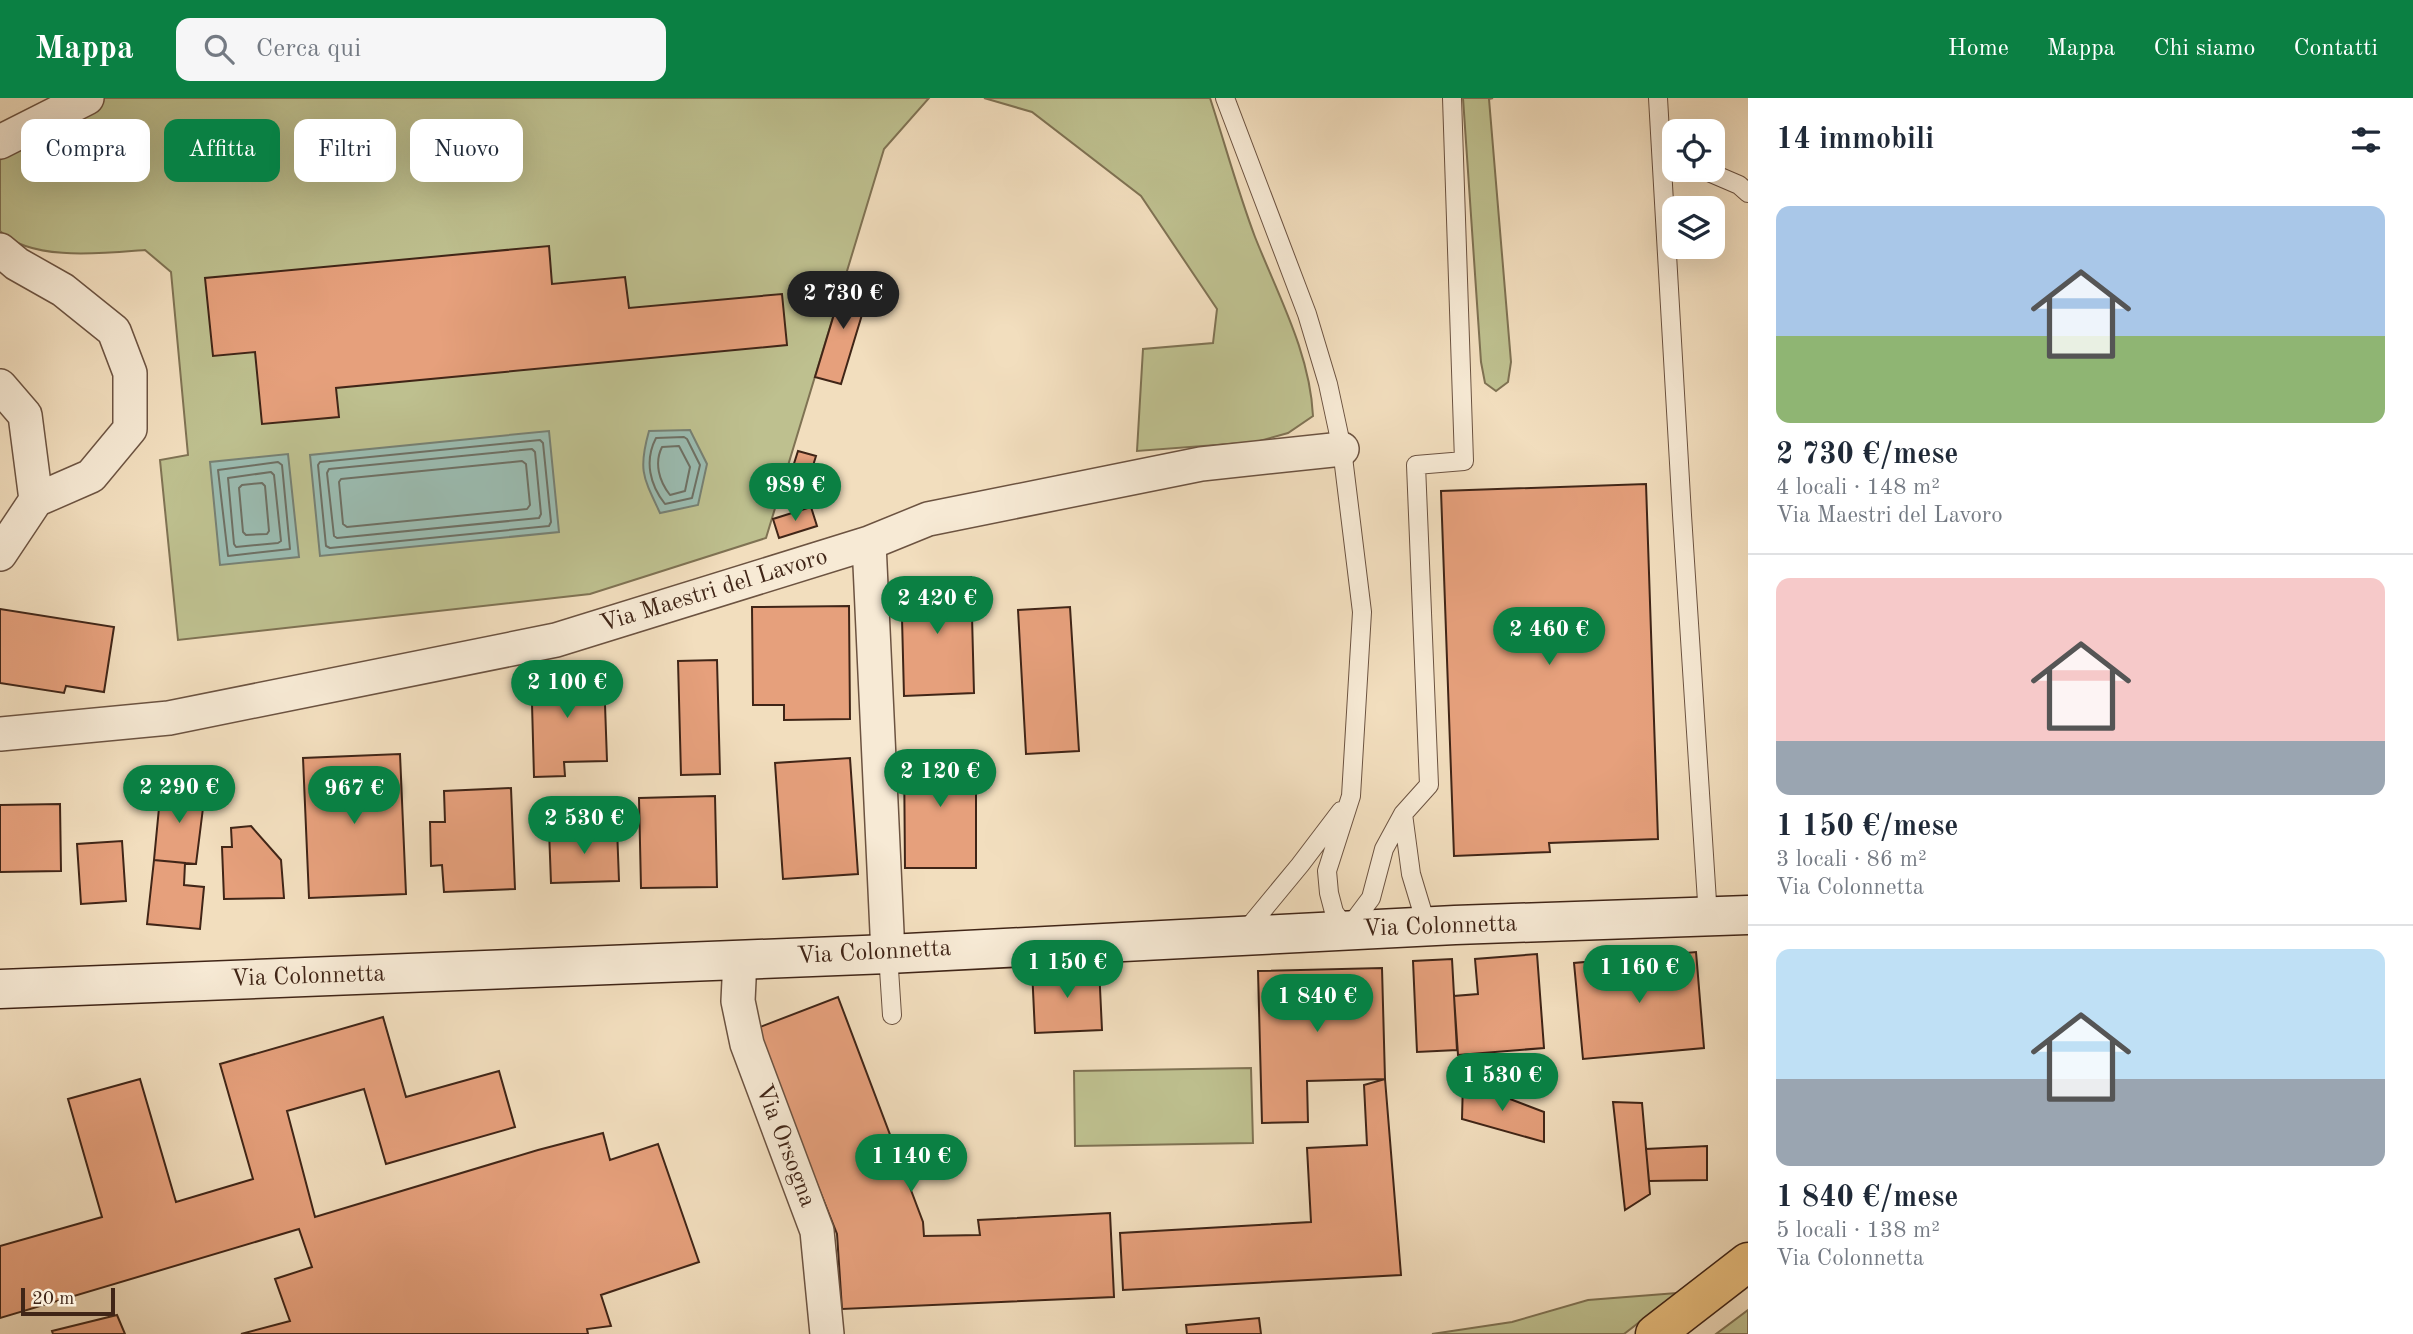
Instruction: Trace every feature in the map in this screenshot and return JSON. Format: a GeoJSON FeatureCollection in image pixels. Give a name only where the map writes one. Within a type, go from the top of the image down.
{"type":"FeatureCollection","features":[{"type":"Feature","properties":{"kind":"highway"},"geometry":{"type":"LineString","coordinates":[[1655,1334],[1748,1262]]}},
{"type":"Feature","properties":{"kind":"main road","name":"Via Colonnetta"},"geometry":{"type":"LineString","coordinates":[[0,989],[888,954],[1348,930],[1748,915]]}},
{"type":"Feature","properties":{"kind":"street"},"geometry":{"type":"LineString","coordinates":[[0,142],[87,98]]}},
{"type":"Feature","properties":{"kind":"street"},"geometry":{"type":"LineString","coordinates":[[0,250],[17,264],[63,290],[114,331],[130,373],[130,429],[91,476],[36,500],[0,554]]}},
{"type":"Feature","properties":{"kind":"street"},"geometry":{"type":"LineString","coordinates":[[0,386],[25,415],[36,500]]}},
{"type":"Feature","properties":{"kind":"street","name":"Via Maestri del Lavoro"},"geometry":{"type":"LineString","coordinates":[[0,734],[169,718],[556,640],[869,543],[928,519],[1200,464],[1342,449]]}},
{"type":"Feature","properties":{"kind":"street"},"geometry":{"type":"LineString","coordinates":[[869,543],[888,954]]}},
{"type":"Feature","properties":{"kind":"street","name":"Via Orsogna"},"geometry":{"type":"LineString","coordinates":[[740,959],[738,1001],[747,1044],[817,1231],[827,1334]]}},
{"type":"Feature","properties":{"kind":"lane"},"geometry":{"type":"LineString","coordinates":[[1225,98],[1307,314],[1328,384],[1342,449],[1362,612],[1351,796],[1327,872],[1329,893],[1335,912],[1348,930],[1371,898],[1384,849],[1404,814],[1429,785],[1416,465],[1464,461],[1452,98]]}},
{"type":"Feature","properties":{"kind":"lane"},"geometry":{"type":"LineString","coordinates":[[1658,98],[1662,122]]}},
{"type":"Feature","properties":{"kind":"lane"},"geometry":{"type":"LineString","coordinates":[[1725,179],[1739,185],[1748,193]]}},
{"type":"Feature","properties":{"kind":"lane"},"geometry":{"type":"LineString","coordinates":[[1670,182],[1682,516],[1708,918]]}},
{"type":"Feature","properties":{"kind":"lane"},"geometry":{"type":"LineString","coordinates":[[1243,935],[1351,796]]}},
{"type":"Feature","properties":{"kind":"lane"},"geometry":{"type":"LineString","coordinates":[[1404,814],[1411,874],[1427,927]]}},
{"type":"Feature","properties":{"kind":"lane"},"geometry":{"type":"LineString","coordinates":[[888,954],[892,1015]]}},
{"type":"Feature","properties":{"kind":"green space"},"geometry":{"type":"Polygon","coordinates":[[[104,98],[929,98],[884,149],[766,538],[590,594],[178,640],[160,460],[188,455],[171,272],[145,250],[90,253],[49,251],[13,241],[0,231],[0,160],[21,140],[21,182],[150,182],[150,119],[67,119],[93,107],[104,98]]]}},
{"type":"Feature","properties":{"kind":"green space"},"geometry":{"type":"Polygon","coordinates":[[[984,98],[1210,98],[1255,237],[1292,325],[1306,370],[1313,416],[1288,433],[1256,442],[1137,451],[1143,349],[1213,343],[1217,309],[1141,196],[1032,112],[984,98]]]}},
{"type":"Feature","properties":{"kind":"green space"},"geometry":{"type":"Polygon","coordinates":[[[1463,98],[1493,98],[1489,99],[1511,362],[1508,382],[1496,391],[1485,383],[1481,362],[1463,98]]]}},
{"type":"Feature","properties":{"kind":"green space"},"geometry":{"type":"Polygon","coordinates":[[[1251,1068],[1253,1143],[1075,1146],[1074,1071],[1251,1068]]]}},
{"type":"Feature","properties":{"kind":"green space"},"geometry":{"type":"Polygon","coordinates":[[[1677,1293],[1624,1334],[1432,1334],[1512,1322],[1588,1300],[1677,1293]]]}},
{"type":"Feature","properties":{"kind":"green space"},"geometry":{"type":"Polygon","coordinates":[[[1748,1310],[1748,1334],[1716,1334],[1748,1310]]]}},
{"type":"Feature","properties":{"kind":"water"},"geometry":{"type":"Polygon","coordinates":[[[690,430],[707,464],[698,505],[660,513],[644,473],[644,455],[649,431],[690,430]]]}},
{"type":"Feature","properties":{"kind":"water"},"geometry":{"type":"Polygon","coordinates":[[[549,431],[559,532],[320,556],[310,455],[549,431]]]}},
{"type":"Feature","properties":{"kind":"water"},"geometry":{"type":"Polygon","coordinates":[[[288,454],[299,557],[220,565],[210,462],[288,454]]]}},
{"type":"Feature","properties":{"kind":"building"},"geometry":{"type":"Polygon","coordinates":[[[549,246],[552,284],[625,277],[629,308],[782,294],[787,345],[336,388],[339,417],[262,424],[255,352],[213,356],[205,278],[549,246]]]}},
{"type":"Feature","properties":{"kind":"building"},"geometry":{"type":"Polygon","coordinates":[[[845,278],[871,285],[841,384],[815,377],[845,278]]]}},
{"type":"Feature","properties":{"kind":"building"},"geometry":{"type":"Polygon","coordinates":[[[798,451],[816,456],[802,501],[784,495],[798,451]]]}},
{"type":"Feature","properties":{"kind":"building"},"geometry":{"type":"Polygon","coordinates":[[[1646,484],[1658,839],[1549,843],[1550,852],[1454,856],[1441,491],[1646,484]]]}},
{"type":"Feature","properties":{"kind":"building"},"geometry":{"type":"Polygon","coordinates":[[[811,507],[817,526],[779,538],[773,519],[811,507]]]}},
{"type":"Feature","properties":{"kind":"building"},"geometry":{"type":"Polygon","coordinates":[[[971,577],[974,693],[904,696],[901,579],[971,577]]]}},
{"type":"Feature","properties":{"kind":"building"},"geometry":{"type":"Polygon","coordinates":[[[849,606],[850,719],[784,720],[784,705],[753,705],[752,607],[849,606]]]}},
{"type":"Feature","properties":{"kind":"building"},"geometry":{"type":"Polygon","coordinates":[[[1070,607],[1079,751],[1026,754],[1018,610],[1070,607]]]}},
{"type":"Feature","properties":{"kind":"building"},"geometry":{"type":"Polygon","coordinates":[[[0,609],[114,627],[104,692],[66,686],[64,693],[0,683],[0,609]]]}},
{"type":"Feature","properties":{"kind":"building"},"geometry":{"type":"Polygon","coordinates":[[[717,660],[720,774],[681,775],[678,661],[717,660]]]}},
{"type":"Feature","properties":{"kind":"building"},"geometry":{"type":"Polygon","coordinates":[[[563,666],[563,677],[604,676],[607,761],[564,762],[565,776],[534,777],[531,667],[563,666]]]}},
{"type":"Feature","properties":{"kind":"building"},"geometry":{"type":"Polygon","coordinates":[[[904,751],[976,751],[976,868],[905,868],[904,751]]]}},
{"type":"Feature","properties":{"kind":"building"},"geometry":{"type":"Polygon","coordinates":[[[400,754],[406,894],[309,898],[303,758],[400,754]]]}},
{"type":"Feature","properties":{"kind":"building"},"geometry":{"type":"Polygon","coordinates":[[[850,758],[858,874],[783,879],[775,763],[850,758]]]}},
{"type":"Feature","properties":{"kind":"building"},"geometry":{"type":"Polygon","coordinates":[[[161,787],[205,792],[196,864],[154,860],[161,787]]]}},
{"type":"Feature","properties":{"kind":"building"},"geometry":{"type":"Polygon","coordinates":[[[511,788],[515,889],[444,892],[442,865],[431,866],[430,822],[445,822],[444,791],[511,788]]]}},
{"type":"Feature","properties":{"kind":"building"},"geometry":{"type":"Polygon","coordinates":[[[715,796],[717,887],[641,888],[639,798],[715,796]]]}},
{"type":"Feature","properties":{"kind":"building"},"geometry":{"type":"Polygon","coordinates":[[[60,804],[61,871],[0,872],[0,805],[60,804]]]}},
{"type":"Feature","properties":{"kind":"building"},"geometry":{"type":"Polygon","coordinates":[[[251,826],[281,860],[284,898],[224,899],[222,847],[232,847],[231,828],[251,826]]]}},
{"type":"Feature","properties":{"kind":"building"},"geometry":{"type":"Polygon","coordinates":[[[617,828],[619,881],[551,883],[549,830],[617,828]]]}},
{"type":"Feature","properties":{"kind":"building"},"geometry":{"type":"Polygon","coordinates":[[[122,841],[126,901],[81,904],[77,844],[122,841]]]}},
{"type":"Feature","properties":{"kind":"building"},"geometry":{"type":"Polygon","coordinates":[[[154,860],[185,863],[184,885],[204,887],[200,929],[147,924],[154,860]]]}},
{"type":"Feature","properties":{"kind":"building"},"geometry":{"type":"Polygon","coordinates":[[[1696,952],[1704,1048],[1583,1059],[1574,963],[1696,952]]]}},
{"type":"Feature","properties":{"kind":"building"},"geometry":{"type":"Polygon","coordinates":[[[1537,954],[1544,1048],[1458,1055],[1454,996],[1478,994],[1475,959],[1537,954]]]}},
{"type":"Feature","properties":{"kind":"building"},"geometry":{"type":"Polygon","coordinates":[[[1452,959],[1457,1050],[1417,1052],[1413,961],[1452,959]]]}},
{"type":"Feature","properties":{"kind":"building"},"geometry":{"type":"Polygon","coordinates":[[[1099,967],[1102,1030],[1035,1033],[1032,969],[1099,967]]]}},
{"type":"Feature","properties":{"kind":"building"},"geometry":{"type":"Polygon","coordinates":[[[1382,968],[1385,1079],[1307,1081],[1308,1122],[1262,1123],[1258,971],[1382,968]]]}},
{"type":"Feature","properties":{"kind":"building"},"geometry":{"type":"Polygon","coordinates":[[[838,997],[923,1222],[924,1236],[980,1235],[978,1220],[1110,1213],[1114,1297],[842,1309],[837,1234],[755,1029],[838,997]]]}},
{"type":"Feature","properties":{"kind":"building"},"geometry":{"type":"Polygon","coordinates":[[[383,1017],[406,1097],[499,1071],[515,1127],[386,1164],[364,1089],[287,1111],[315,1217],[603,1133],[610,1160],[658,1144],[699,1262],[601,1295],[611,1326],[587,1329],[588,1334],[241,1334],[290,1321],[275,1279],[312,1267],[299,1229],[0,1318],[0,1246],[102,1217],[68,1099],[140,1079],[176,1202],[253,1179],[220,1064],[383,1017]]]}},
{"type":"Feature","properties":{"kind":"building"},"geometry":{"type":"Polygon","coordinates":[[[1385,1079],[1401,1275],[1123,1290],[1120,1233],[1311,1222],[1307,1148],[1367,1145],[1364,1085],[1385,1079]]]}},
{"type":"Feature","properties":{"kind":"building"},"geometry":{"type":"Polygon","coordinates":[[[1463,1081],[1544,1112],[1544,1142],[1462,1119],[1463,1081]]]}},
{"type":"Feature","properties":{"kind":"building"},"geometry":{"type":"Polygon","coordinates":[[[1613,1102],[1642,1103],[1650,1194],[1625,1210],[1613,1102]]]}},
{"type":"Feature","properties":{"kind":"building"},"geometry":{"type":"Polygon","coordinates":[[[1707,1146],[1707,1180],[1649,1181],[1646,1149],[1707,1146]]]}},
{"type":"Feature","properties":{"kind":"building"},"geometry":{"type":"Polygon","coordinates":[[[117,1315],[125,1334],[53,1334],[52,1331],[117,1315]]]}},
{"type":"Feature","properties":{"kind":"building"},"geometry":{"type":"Polygon","coordinates":[[[1259,1318],[1261,1334],[1187,1334],[1186,1325],[1259,1318]]]}}]}
